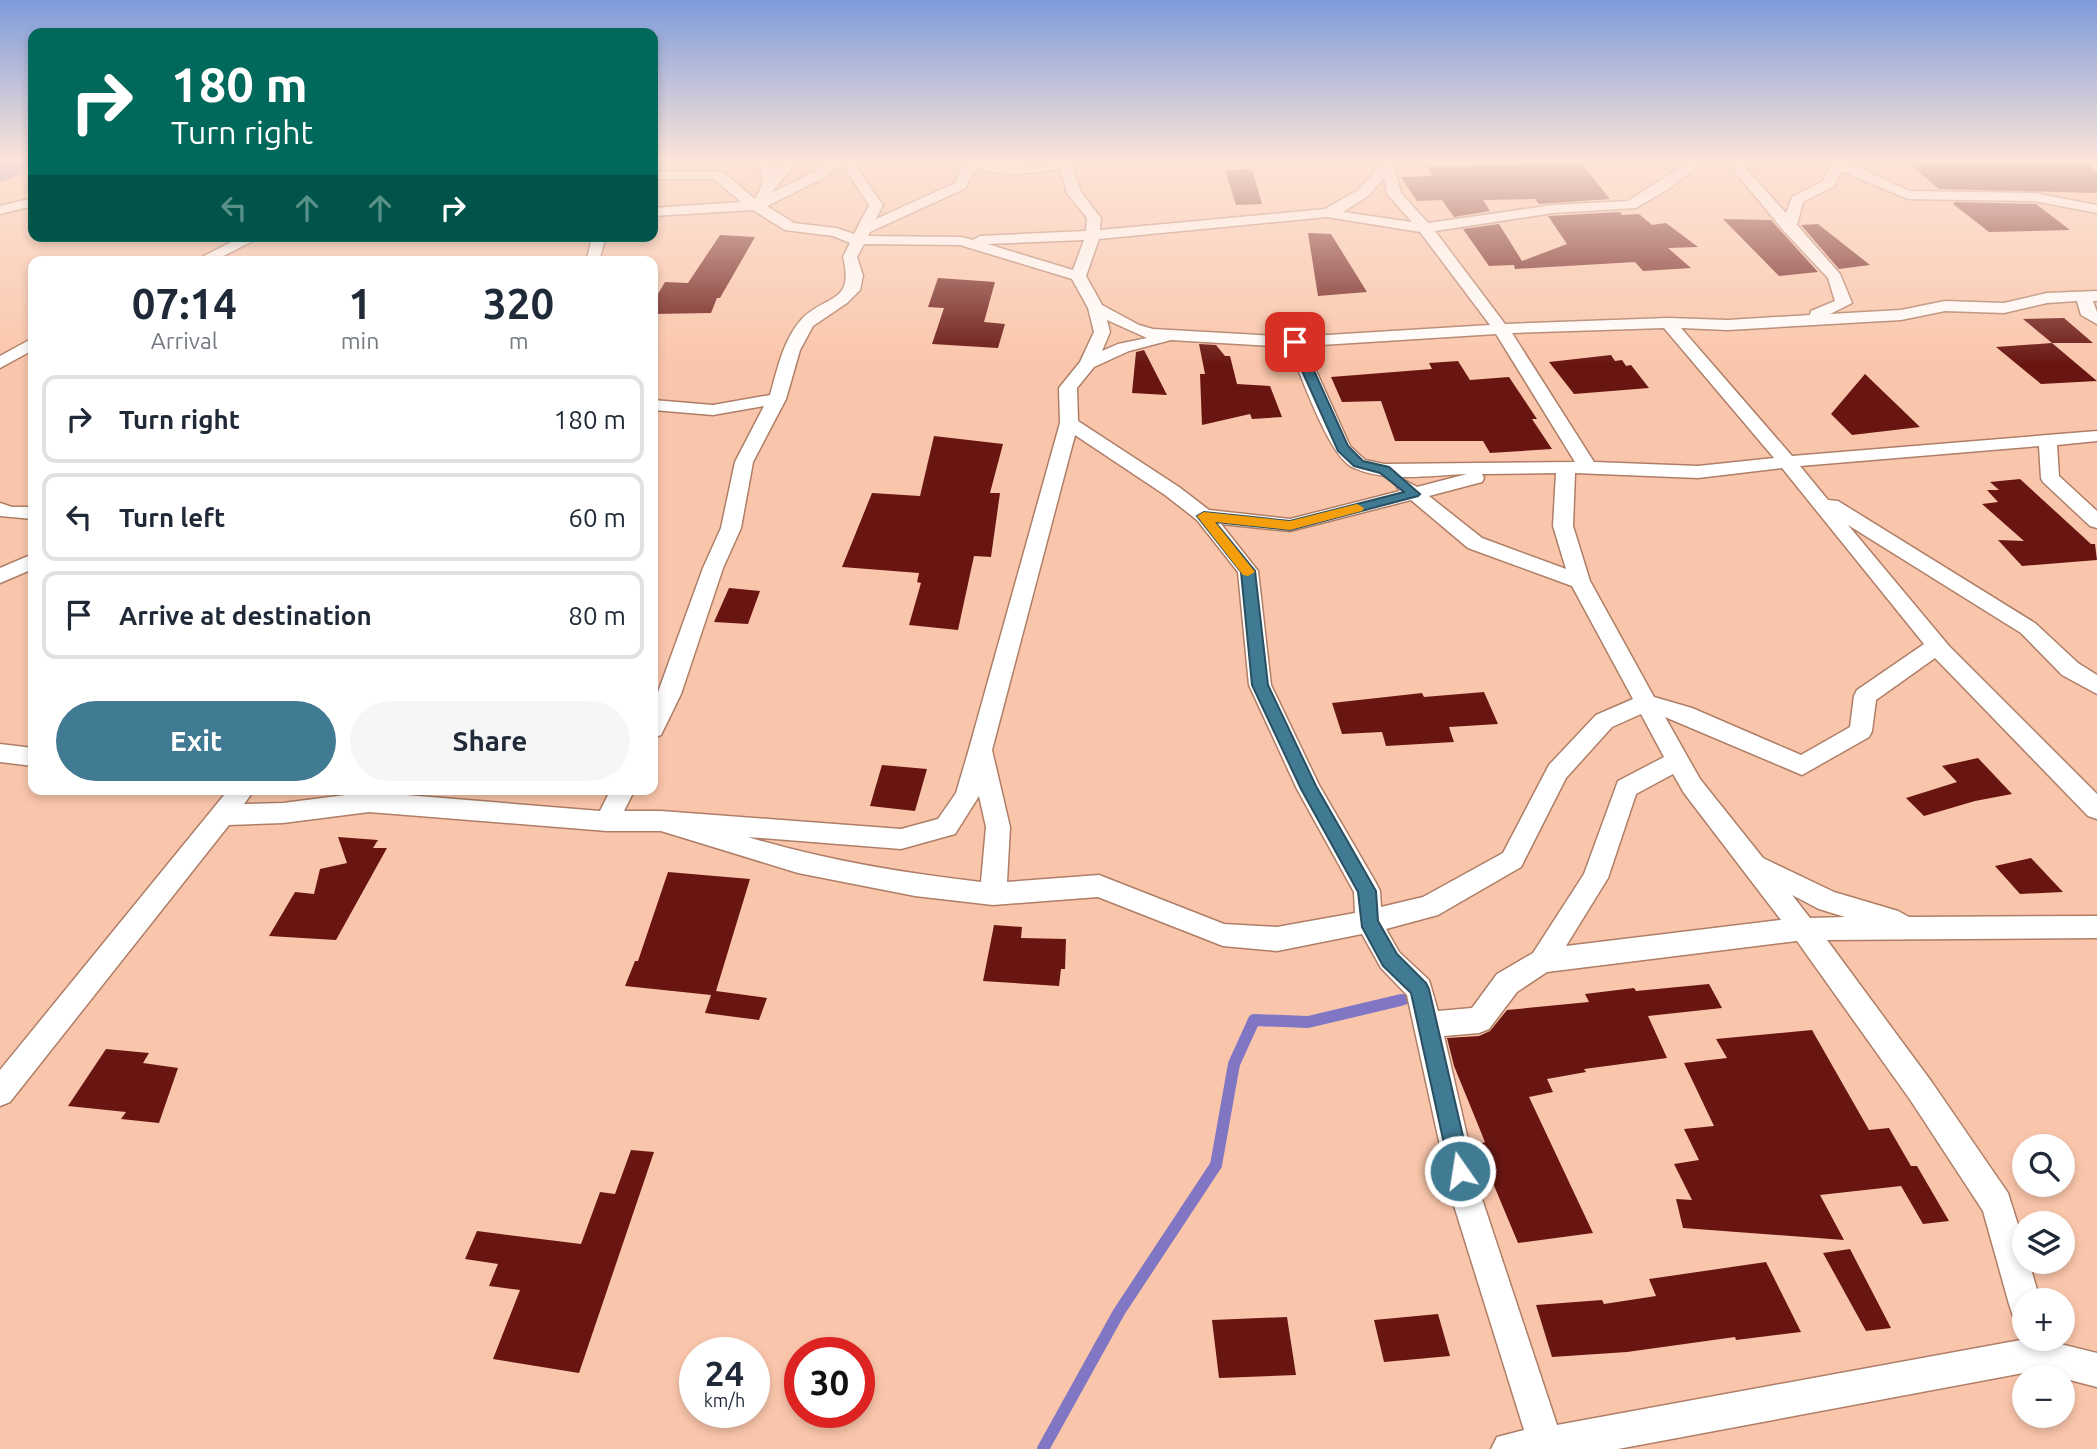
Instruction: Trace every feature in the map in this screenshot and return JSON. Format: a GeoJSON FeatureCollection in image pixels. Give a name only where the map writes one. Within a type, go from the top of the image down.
{"type":"FeatureCollection","features":[{"type":"Feature","properties":{"kind":"street"},"geometry":{"type":"LineString","coordinates":[[805,229],[961,241],[1164,229]]}},
{"type":"Feature","properties":{"kind":"street"},"geometry":{"type":"LineString","coordinates":[[658,719],[670,694],[713,568],[731,528],[744,462],[777,399],[792,350],[807,323],[842,300],[852,290],[855,276],[850,257],[863,229]]}},
{"type":"Feature","properties":{"kind":"street"},"geometry":{"type":"LineString","coordinates":[[860,235],[873,229]]}},
{"type":"Feature","properties":{"kind":"street"},"geometry":{"type":"LineString","coordinates":[[1078,276],[1093,229]]}},
{"type":"Feature","properties":{"kind":"street"},"geometry":{"type":"LineString","coordinates":[[1425,229],[1501,328],[1577,468],[1563,526],[1580,581],[1645,703],[1692,786],[1803,929],[1922,1091],[1997,1205],[2020,1288]]}},
{"type":"Feature","properties":{"kind":"street"},"geometry":{"type":"LineString","coordinates":[[1790,229],[1835,277],[1844,303],[1804,319]]}},
{"type":"Feature","properties":{"kind":"street"},"geometry":{"type":"LineString","coordinates":[[222,815],[283,813],[369,802],[607,821],[661,821],[901,839],[946,827],[967,796],[981,749],[1069,423],[1068,388],[1088,362],[1102,332],[1096,308],[1078,276],[961,241]]}},
{"type":"Feature","properties":{"kind":"street"},"geometry":{"type":"LineString","coordinates":[[212,256],[242,242]]}},
{"type":"Feature","properties":{"kind":"street"},"geometry":{"type":"LineString","coordinates":[[1088,362],[1124,347],[1174,337],[1210,336],[1295,342],[1501,328],[1668,323],[1728,325],[1901,315],[1945,306],[2004,308],[2047,298],[2091,296],[2087,312],[2097,319]]}},
{"type":"Feature","properties":{"kind":"street"},"geometry":{"type":"LineString","coordinates":[[1096,308],[1133,328],[1174,337]]}},
{"type":"Feature","properties":{"kind":"street"},"geometry":{"type":"LineString","coordinates":[[1668,323],[1814,494],[1937,646],[2097,809]]}},
{"type":"Feature","properties":{"kind":"street"},"geometry":{"type":"LineString","coordinates":[[1295,342],[1342,448],[1359,464],[1384,470],[1577,468],[1698,472],[2097,436]]}},
{"type":"Feature","properties":{"kind":"street"},"geometry":{"type":"LineString","coordinates":[[0,363],[28,346]]}},
{"type":"Feature","properties":{"kind":"street"},"geometry":{"type":"LineString","coordinates":[[658,405],[713,410],[777,399]]}},
{"type":"Feature","properties":{"kind":"street"},"geometry":{"type":"LineString","coordinates":[[1069,423],[1172,491],[1204,516],[1248,571],[1260,685],[1309,789],[1367,891],[1369,922],[1390,960],[1419,989],[1466,1196],[1546,1445]]}},
{"type":"Feature","properties":{"kind":"street"},"geometry":{"type":"LineString","coordinates":[[2048,439],[2050,478],[2097,522]]}},
{"type":"Feature","properties":{"kind":"street"},"geometry":{"type":"LineString","coordinates":[[1204,516],[1290,525],[1511,468]]}},
{"type":"Feature","properties":{"kind":"street"},"geometry":{"type":"LineString","coordinates":[[1384,470],[1475,544],[1580,581]]}},
{"type":"Feature","properties":{"kind":"street"},"geometry":{"type":"LineString","coordinates":[[1814,494],[2028,628],[2070,670],[2097,686]]}},
{"type":"Feature","properties":{"kind":"street"},"geometry":{"type":"LineString","coordinates":[[0,509],[9,513],[28,513]]}},
{"type":"Feature","properties":{"kind":"street"},"geometry":{"type":"LineString","coordinates":[[0,576],[28,563]]}},
{"type":"Feature","properties":{"kind":"street"},"geometry":{"type":"LineString","coordinates":[[661,821],[798,863],[915,885],[993,894],[1099,886],[1223,935],[1277,939],[1369,922],[1429,907],[1512,860],[1557,772],[1604,722],[1645,703],[1684,714],[1802,766],[1861,731],[1865,696],[1937,646]]}},
{"type":"Feature","properties":{"kind":"street"},"geometry":{"type":"LineString","coordinates":[[981,749],[998,827],[993,894]]}},
{"type":"Feature","properties":{"kind":"street"},"geometry":{"type":"LineString","coordinates":[[0,753],[28,756]]}},
{"type":"Feature","properties":{"kind":"street"},"geometry":{"type":"LineString","coordinates":[[1542,961],[1595,878],[1626,788],[1678,760]]}},
{"type":"Feature","properties":{"kind":"street"},"geometry":{"type":"LineString","coordinates":[[0,1092],[238,795]]}},
{"type":"Feature","properties":{"kind":"street"},"geometry":{"type":"LineString","coordinates":[[350,795],[369,802]]}},
{"type":"Feature","properties":{"kind":"street"},"geometry":{"type":"LineString","coordinates":[[607,821],[620,795]]}},
{"type":"Feature","properties":{"kind":"street"},"geometry":{"type":"LineString","coordinates":[[1754,865],[1828,901],[1921,928]]}},
{"type":"Feature","properties":{"kind":"street"},"geometry":{"type":"LineString","coordinates":[[1427,1025],[1479,1020],[1507,983],[1542,961],[1803,929],[2097,927]]}},
{"type":"Feature","properties":{"kind":"street"},"geometry":{"type":"LineString","coordinates":[[1509,1449],[1546,1445],[2012,1350]]}},
{"type":"Feature","properties":{"kind":"street"},"geometry":{"type":"LineString","coordinates":[[2046,1351],[2097,1370]]}},
{"type":"Feature","properties":{"kind":"building"},"geometry":{"type":"Polygon","coordinates":[[[1463,229],[1502,229],[1522,261],[1567,244],[1557,229],[1673,229],[1698,247],[1668,248],[1691,268],[1643,271],[1635,262],[1515,269],[1514,265],[1489,266],[1463,229]]]}},
{"type":"Feature","properties":{"kind":"building"},"geometry":{"type":"Polygon","coordinates":[[[1732,229],[1779,229],[1818,272],[1779,276],[1732,229]]]}},
{"type":"Feature","properties":{"kind":"building"},"geometry":{"type":"Polygon","coordinates":[[[1804,229],[1824,229],[1870,265],[1839,269],[1804,229]]]}},
{"type":"Feature","properties":{"kind":"building"},"geometry":{"type":"Polygon","coordinates":[[[1985,229],[2070,230],[1989,232],[1985,229]]]}},
{"type":"Feature","properties":{"kind":"building"},"geometry":{"type":"Polygon","coordinates":[[[1308,233],[1331,234],[1367,292],[1318,296],[1308,233]]]}},
{"type":"Feature","properties":{"kind":"building"},"geometry":{"type":"Polygon","coordinates":[[[720,235],[755,237],[720,298],[717,298],[711,313],[658,314],[658,294],[665,282],[688,283],[720,235]]]}},
{"type":"Feature","properties":{"kind":"building"},"geometry":{"type":"Polygon","coordinates":[[[938,278],[995,282],[984,322],[1005,324],[998,348],[932,344],[944,308],[928,307],[938,278]]]}},
{"type":"Feature","properties":{"kind":"building"},"geometry":{"type":"Polygon","coordinates":[[[2064,318],[2093,343],[2052,343],[2023,319],[2064,318]]]}},
{"type":"Feature","properties":{"kind":"building"},"geometry":{"type":"Polygon","coordinates":[[[2052,343],[2097,381],[2041,384],[1996,347],[2052,343]]]}},
{"type":"Feature","properties":{"kind":"building"},"geometry":{"type":"Polygon","coordinates":[[[1199,344],[1216,345],[1225,356],[1230,356],[1237,384],[1270,386],[1282,417],[1252,419],[1250,414],[1202,425],[1200,374],[1205,374],[1199,344]]]}},
{"type":"Feature","properties":{"kind":"building"},"geometry":{"type":"Polygon","coordinates":[[[1144,350],[1167,395],[1132,393],[1136,352],[1144,350]]]}},
{"type":"Feature","properties":{"kind":"building"},"geometry":{"type":"Polygon","coordinates":[[[1611,355],[1615,361],[1622,360],[1626,366],[1631,365],[1649,388],[1574,394],[1549,362],[1611,355]]]}},
{"type":"Feature","properties":{"kind":"building"},"geometry":{"type":"Polygon","coordinates":[[[1458,361],[1470,380],[1509,377],[1537,419],[1532,419],[1552,449],[1490,453],[1483,441],[1395,441],[1381,401],[1342,402],[1331,377],[1432,369],[1429,363],[1458,361]]]}},
{"type":"Feature","properties":{"kind":"building"},"geometry":{"type":"Polygon","coordinates":[[[1865,374],[1920,427],[1852,435],[1831,414],[1865,374]]]}},
{"type":"Feature","properties":{"kind":"building"},"geometry":{"type":"Polygon","coordinates":[[[934,436],[1003,444],[990,493],[1000,493],[991,557],[974,556],[958,630],[909,625],[921,583],[917,582],[919,573],[842,567],[872,493],[920,496],[934,436]]]}},
{"type":"Feature","properties":{"kind":"building"},"geometry":{"type":"Polygon","coordinates":[[[2020,479],[2091,544],[2095,544],[2097,560],[2022,566],[1998,540],[2024,541],[1982,504],[1998,502],[1987,490],[1999,490],[1990,482],[2020,479]]]}},
{"type":"Feature","properties":{"kind":"building"},"geometry":{"type":"Polygon","coordinates":[[[729,588],[760,591],[748,624],[714,622],[729,588]]]}},
{"type":"Feature","properties":{"kind":"building"},"geometry":{"type":"Polygon","coordinates":[[[1484,692],[1498,724],[1449,727],[1454,742],[1386,746],[1382,732],[1342,734],[1332,703],[1422,693],[1424,697],[1484,692]]]}},
{"type":"Feature","properties":{"kind":"building"},"geometry":{"type":"Polygon","coordinates":[[[1978,758],[2012,794],[1975,801],[1924,816],[1906,798],[1957,782],[1942,766],[1978,758]]]}},
{"type":"Feature","properties":{"kind":"building"},"geometry":{"type":"Polygon","coordinates":[[[882,765],[927,769],[915,811],[870,806],[882,765]]]}},
{"type":"Feature","properties":{"kind":"building"},"geometry":{"type":"Polygon","coordinates":[[[338,837],[378,840],[373,848],[387,848],[336,940],[269,936],[295,892],[314,894],[320,869],[347,863],[338,837]]]}},
{"type":"Feature","properties":{"kind":"building"},"geometry":{"type":"Polygon","coordinates":[[[2031,858],[2063,892],[2020,894],[1995,866],[2031,858]]]}},
{"type":"Feature","properties":{"kind":"building"},"geometry":{"type":"Polygon","coordinates":[[[668,872],[750,879],[716,991],[767,998],[759,1020],[705,1013],[711,995],[625,986],[635,961],[638,961],[668,872]]]}},
{"type":"Feature","properties":{"kind":"building"},"geometry":{"type":"Polygon","coordinates":[[[994,925],[1022,927],[1021,938],[1066,939],[1065,969],[1061,969],[1059,986],[983,981],[994,925]]]}},
{"type":"Feature","properties":{"kind":"building"},"geometry":{"type":"Polygon","coordinates":[[[1709,984],[1722,1008],[1648,1016],[1667,1058],[1584,1069],[1586,1072],[1547,1079],[1553,1092],[1529,1097],[1593,1233],[1518,1243],[1485,1164],[1479,1144],[1485,1142],[1454,1066],[1447,1038],[1479,1036],[1490,1031],[1507,1010],[1589,1002],[1585,994],[1709,984]]]}},
{"type":"Feature","properties":{"kind":"building"},"geometry":{"type":"Polygon","coordinates":[[[1812,1030],[1869,1130],[1889,1128],[1911,1166],[1917,1166],[1949,1221],[1923,1224],[1901,1186],[1820,1195],[1844,1240],[1683,1228],[1676,1199],[1692,1200],[1674,1164],[1699,1160],[1684,1129],[1714,1126],[1684,1063],[1727,1058],[1716,1039],[1812,1030]]]}},
{"type":"Feature","properties":{"kind":"building"},"geometry":{"type":"Polygon","coordinates":[[[106,1049],[149,1053],[143,1063],[178,1068],[159,1123],[121,1119],[126,1112],[68,1106],[106,1049]]]}},
{"type":"Feature","properties":{"kind":"building"},"geometry":{"type":"Polygon","coordinates":[[[631,1150],[654,1152],[579,1373],[493,1359],[520,1290],[489,1286],[498,1264],[465,1259],[477,1231],[581,1244],[600,1192],[615,1194],[631,1150]]]}},
{"type":"Feature","properties":{"kind":"building"},"geometry":{"type":"Polygon","coordinates":[[[1850,1249],[1891,1328],[1866,1331],[1823,1253],[1850,1249]]]}},
{"type":"Feature","properties":{"kind":"building"},"geometry":{"type":"Polygon","coordinates":[[[1766,1262],[1801,1332],[1736,1340],[1735,1337],[1627,1352],[1552,1357],[1536,1305],[1602,1300],[1604,1304],[1656,1296],[1649,1279],[1766,1262]]]}},
{"type":"Feature","properties":{"kind":"building"},"geometry":{"type":"Polygon","coordinates":[[[1438,1314],[1450,1356],[1384,1362],[1374,1320],[1438,1314]]]}},
{"type":"Feature","properties":{"kind":"building"},"geometry":{"type":"Polygon","coordinates":[[[1287,1317],[1296,1375],[1219,1378],[1212,1320],[1287,1317]]]}},
{"type":"Feature","properties":{"kind":"waterway"},"geometry":{"type":"LineString","coordinates":[[1393,1002],[1415,997]]}},
{"type":"Feature","properties":{"kind":"waterway"},"geometry":{"type":"LineString","coordinates":[[1043,1449],[1119,1312],[1216,1165],[1234,1064],[1254,1020],[1308,1022],[1401,1000]]}},
{"type":"Feature","properties":{"kind":"slow traffic"},"geometry":{"type":"LineString","coordinates":[[1248,572],[1204,516],[1290,525],[1357,508]]}},
{"type":"Feature","properties":{"kind":"route"},"geometry":{"type":"LineString","coordinates":[[1295,342],[1342,448],[1359,464],[1384,470],[1414,494],[1290,525],[1204,516],[1248,571],[1260,685],[1309,789],[1367,891],[1369,922],[1390,960],[1419,989],[1460,1171]]}}]}
